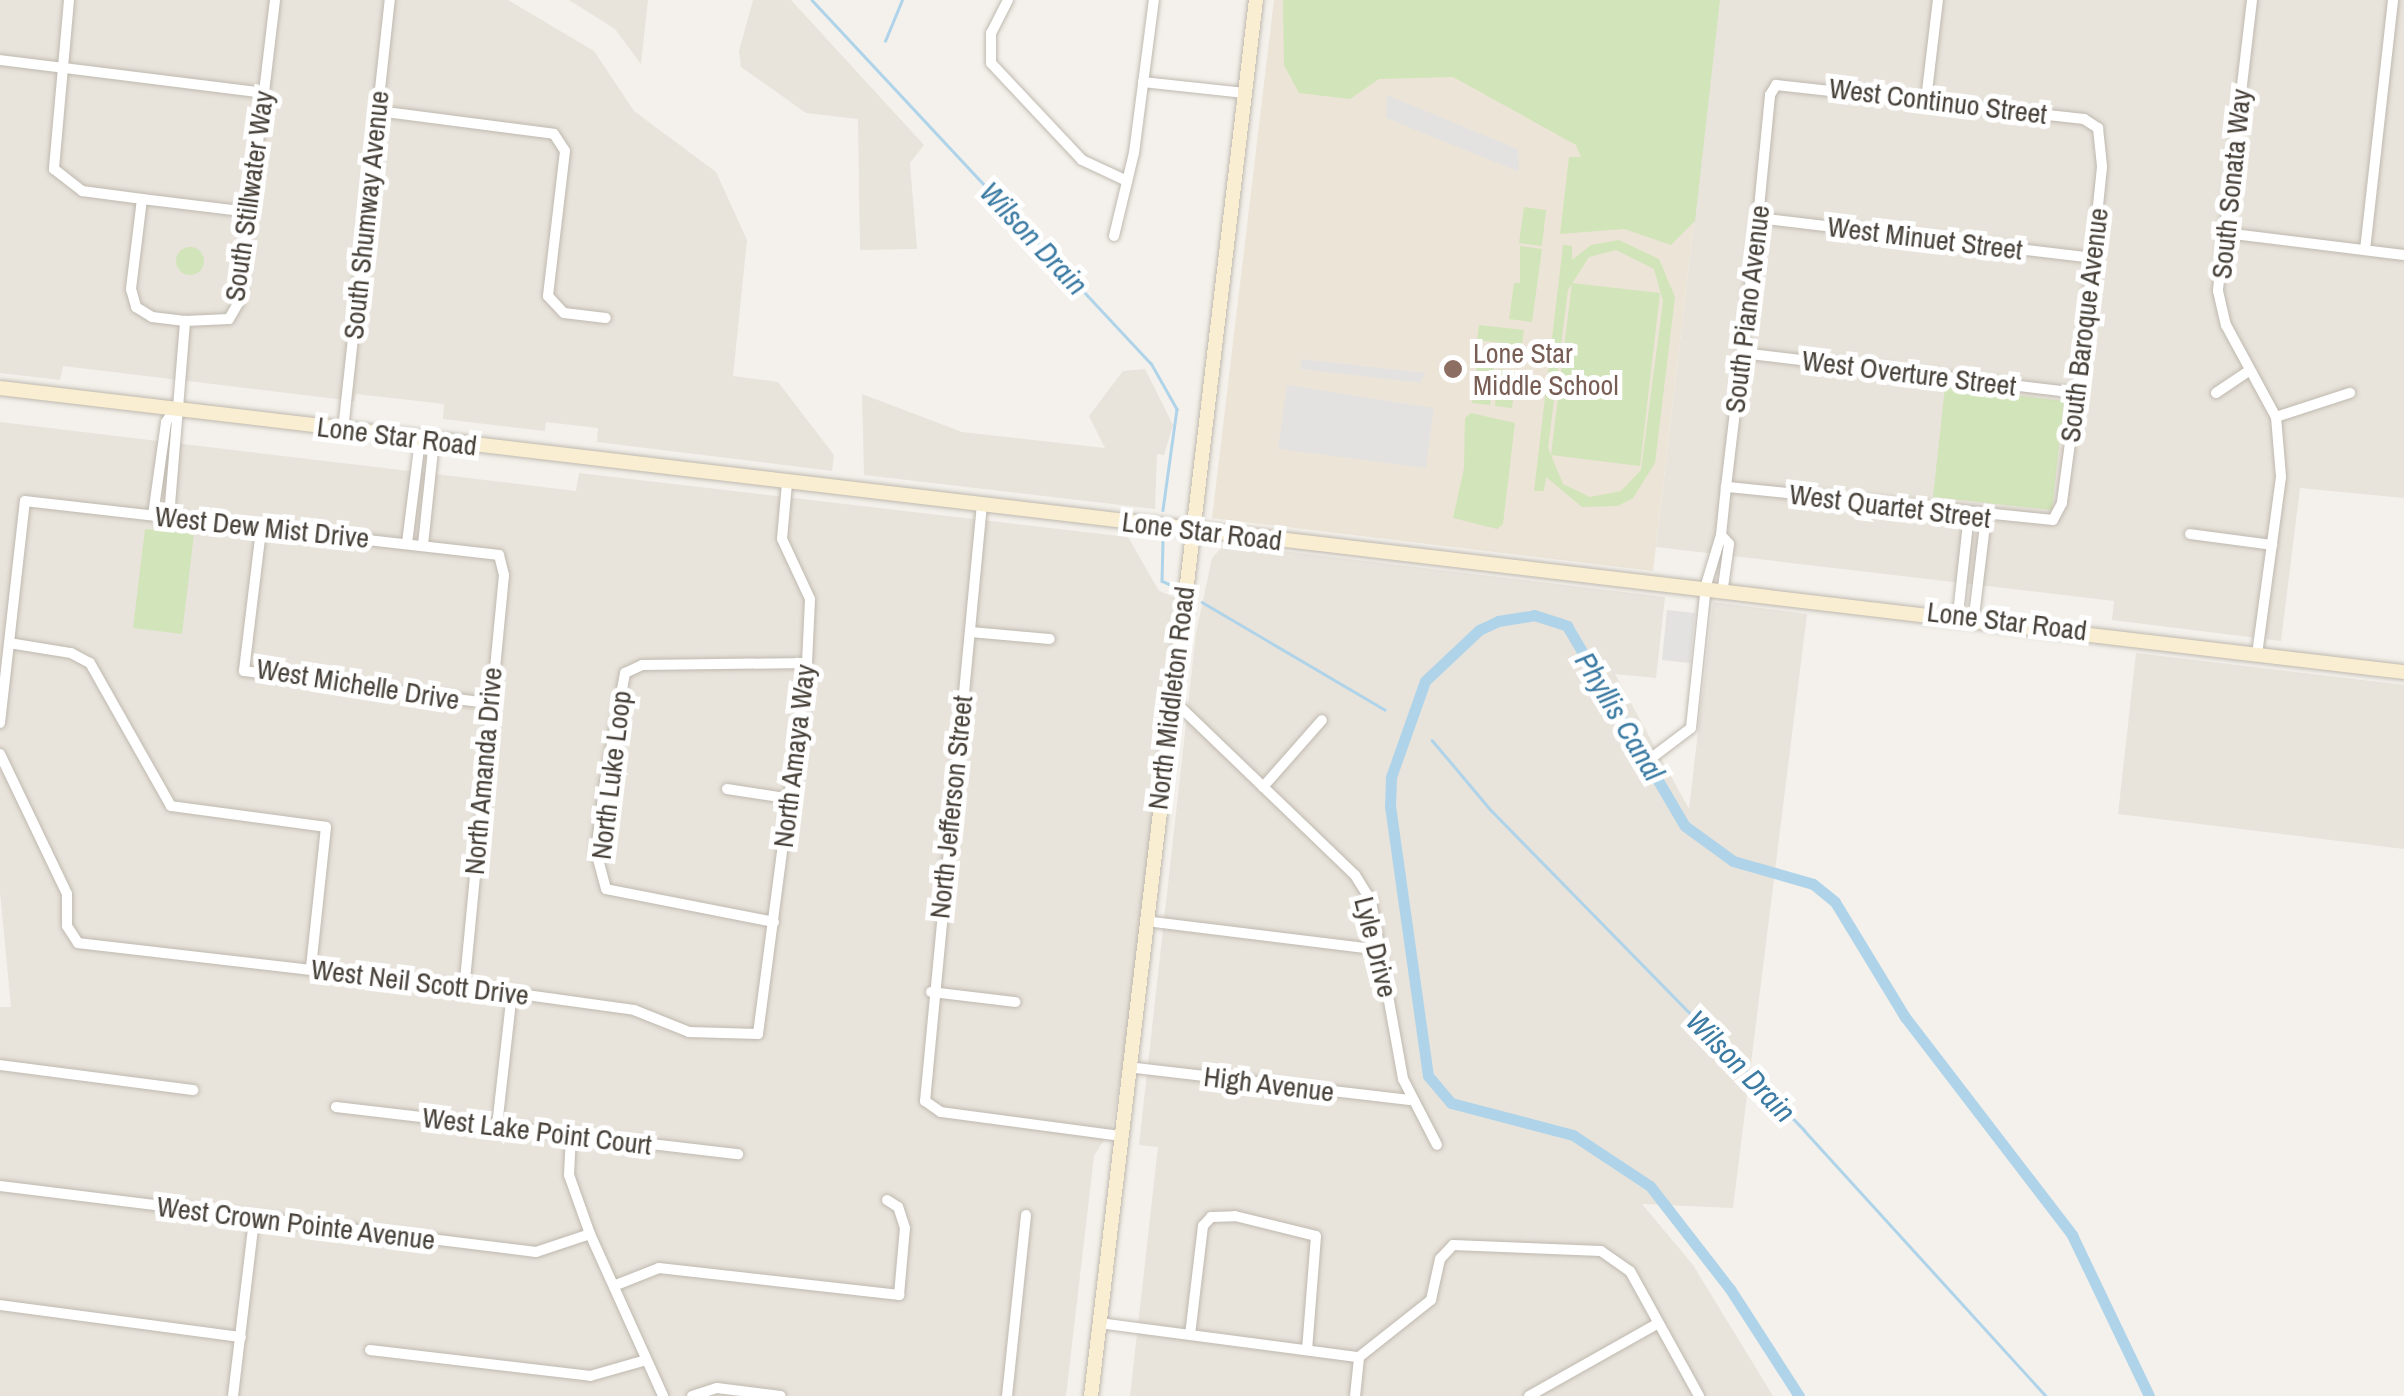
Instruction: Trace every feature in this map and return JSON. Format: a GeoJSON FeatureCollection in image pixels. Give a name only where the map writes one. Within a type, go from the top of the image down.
{"type":"FeatureCollection","features":[{"type":"Feature","properties":{"kind":"main road","name":"North Middleton Road"},"geometry":{"type":"LineString","coordinates":[[1090,1396],[1256,0]]}},
{"type":"Feature","properties":{"kind":"main road","name":"Lone Star Road"},"geometry":{"type":"LineString","coordinates":[[0,388],[1190,530],[1958,614],[2404,672]]}},
{"type":"Feature","properties":{"kind":"street"},"geometry":{"type":"LineString","coordinates":[[69,0],[52,158],[59,178],[82,191],[250,212]]}},
{"type":"Feature","properties":{"kind":"street","name":"South Stillwater Way"},"geometry":{"type":"LineString","coordinates":[[175,409],[185,321],[228,319],[239,302],[275,0]]}},
{"type":"Feature","properties":{"kind":"street","name":"South Shumway Avenue"},"geometry":{"type":"LineString","coordinates":[[343,430],[390,0]]}},
{"type":"Feature","properties":{"kind":"street"},"geometry":{"type":"LineString","coordinates":[[1008,0],[991,33],[990,63],[1082,160],[1128,181]]}},
{"type":"Feature","properties":{"kind":"street"},"geometry":{"type":"LineString","coordinates":[[1114,236],[1128,181],[1154,0]]}},
{"type":"Feature","properties":{"kind":"street"},"geometry":{"type":"LineString","coordinates":[[1926,100],[1938,0]]}},
{"type":"Feature","properties":{"kind":"street","name":"South Sonata Way"},"geometry":{"type":"LineString","coordinates":[[2252,0],[2218,291],[2249,371],[2276,418],[2280,477],[2257,654]]}},
{"type":"Feature","properties":{"kind":"street"},"geometry":{"type":"LineString","coordinates":[[2365,250],[2393,0]]}},
{"type":"Feature","properties":{"kind":"street"},"geometry":{"type":"LineString","coordinates":[[0,60],[264,93]]}},
{"type":"Feature","properties":{"kind":"street"},"geometry":{"type":"LineString","coordinates":[[1143,82],[1244,93]]}},
{"type":"Feature","properties":{"kind":"street","name":"West Continuo Street"},"geometry":{"type":"LineString","coordinates":[[1776,85],[2084,120],[2098,128]]}},
{"type":"Feature","properties":{"kind":"street","name":"South Piano Avenue"},"geometry":{"type":"LineString","coordinates":[[1654,756],[1690,728],[1706,585],[1721,535],[1776,85]]}},
{"type":"Feature","properties":{"kind":"street"},"geometry":{"type":"LineString","coordinates":[[378,111],[536,131],[561,141],[548,296],[556,310],[606,318]]}},
{"type":"Feature","properties":{"kind":"street","name":"South Baroque Avenue"},"geometry":{"type":"LineString","coordinates":[[2053,520],[2062,503],[2092,258],[2104,142],[2098,128]]}},
{"type":"Feature","properties":{"kind":"street"},"geometry":{"type":"LineString","coordinates":[[142,198],[131,289],[136,307],[152,317],[185,321]]}},
{"type":"Feature","properties":{"kind":"street","name":"West Minuet Street"},"geometry":{"type":"LineString","coordinates":[[1758,218],[2092,258]]}},
{"type":"Feature","properties":{"kind":"street"},"geometry":{"type":"LineString","coordinates":[[2225,233],[2404,255]]}},
{"type":"Feature","properties":{"kind":"street","name":"West Overture Street"},"geometry":{"type":"LineString","coordinates":[[1742,353],[2076,392]]}},
{"type":"Feature","properties":{"kind":"street"},"geometry":{"type":"LineString","coordinates":[[2216,393],[2249,371]]}},
{"type":"Feature","properties":{"kind":"street"},"geometry":{"type":"LineString","coordinates":[[2276,418],[2350,393]]}},
{"type":"Feature","properties":{"kind":"street"},"geometry":{"type":"LineString","coordinates":[[153,515],[166,422],[175,409]]}},
{"type":"Feature","properties":{"kind":"street"},"geometry":{"type":"LineString","coordinates":[[169,517],[180,423],[175,409]]}},
{"type":"Feature","properties":{"kind":"street"},"geometry":{"type":"LineString","coordinates":[[407,542],[427,441]]}},
{"type":"Feature","properties":{"kind":"street"},"geometry":{"type":"LineString","coordinates":[[423,544],[427,441]]}},
{"type":"Feature","properties":{"kind":"street","name":"North Amaya Way"},"geometry":{"type":"LineString","coordinates":[[758,1034],[786,798],[807,664],[810,599],[782,539],[787,483]]}},
{"type":"Feature","properties":{"kind":"street","name":"West Quartet Street"},"geometry":{"type":"LineString","coordinates":[[1726,487],[1969,516],[2053,520]]}},
{"type":"Feature","properties":{"kind":"street","name":"West Dew Mist Drive"},"geometry":{"type":"LineString","coordinates":[[9,643],[25,501],[499,555]]}},
{"type":"Feature","properties":{"kind":"street","name":"North Jefferson Street"},"geometry":{"type":"LineString","coordinates":[[982,504],[931,992],[925,1073],[931,1108],[1120,1136]]}},
{"type":"Feature","properties":{"kind":"street"},"geometry":{"type":"LineString","coordinates":[[1958,614],[1969,516]]}},
{"type":"Feature","properties":{"kind":"street"},"geometry":{"type":"LineString","coordinates":[[1974,616],[1986,517]]}},
{"type":"Feature","properties":{"kind":"street","name":"West Michelle Drive"},"geometry":{"type":"LineString","coordinates":[[261,530],[244,671],[488,703]]}},
{"type":"Feature","properties":{"kind":"street"},"geometry":{"type":"LineString","coordinates":[[2190,534],[2272,544]]}},
{"type":"Feature","properties":{"kind":"street","name":"South Piano Avenue"},"geometry":{"type":"LineString","coordinates":[[1721,535],[1730,544],[1723,587]]}},
{"type":"Feature","properties":{"kind":"street","name":"North Amanda Drive"},"geometry":{"type":"LineString","coordinates":[[464,988],[488,703],[504,575],[499,555]]}},
{"type":"Feature","properties":{"kind":"street"},"geometry":{"type":"LineString","coordinates":[[970,632],[1050,640]]}},
{"type":"Feature","properties":{"kind":"street"},"geometry":{"type":"LineString","coordinates":[[0,723],[9,643],[71,653],[90,662],[171,806],[326,828],[311,967]]}},
{"type":"Feature","properties":{"kind":"street","name":"North Luke Loop"},"geometry":{"type":"LineString","coordinates":[[774,922],[606,889],[596,851],[602,799],[625,673],[642,665],[807,664]]}},
{"type":"Feature","properties":{"kind":"street","name":"Lyle Drive"},"geometry":{"type":"LineString","coordinates":[[1171,698],[1355,875],[1371,901],[1410,1100],[1437,1145]]}},
{"type":"Feature","properties":{"kind":"street"},"geometry":{"type":"LineString","coordinates":[[1263,786],[1322,720]]}},
{"type":"Feature","properties":{"kind":"street","name":"West Neil Scott Drive"},"geometry":{"type":"LineString","coordinates":[[0,754],[67,894],[67,926],[78,943],[311,967],[634,1010],[689,1032],[758,1034]]}},
{"type":"Feature","properties":{"kind":"street"},"geometry":{"type":"LineString","coordinates":[[727,790],[786,798]]}},
{"type":"Feature","properties":{"kind":"street"},"geometry":{"type":"LineString","coordinates":[[1145,921],[1380,950]]}},
{"type":"Feature","properties":{"kind":"street"},"geometry":{"type":"LineString","coordinates":[[931,992],[1015,1002]]}},
{"type":"Feature","properties":{"kind":"street"},"geometry":{"type":"LineString","coordinates":[[497,1126],[512,994]]}},
{"type":"Feature","properties":{"kind":"street"},"geometry":{"type":"LineString","coordinates":[[0,1065],[193,1090]]}},
{"type":"Feature","properties":{"kind":"street","name":"High Avenue"},"geometry":{"type":"LineString","coordinates":[[1128,1067],[1410,1100]]}},
{"type":"Feature","properties":{"kind":"street","name":"West Lake Point Court"},"geometry":{"type":"LineString","coordinates":[[336,1107],[738,1154]]}},
{"type":"Feature","properties":{"kind":"street"},"geometry":{"type":"LineString","coordinates":[[571,1134],[569,1175],[590,1234],[663,1396]]}},
{"type":"Feature","properties":{"kind":"street","name":"West Crown Pointe Avenue"},"geometry":{"type":"LineString","coordinates":[[0,1186],[536,1252],[590,1234]]}},
{"type":"Feature","properties":{"kind":"street"},"geometry":{"type":"LineString","coordinates":[[616,1286],[659,1268],[899,1296],[906,1228],[898,1207],[887,1200]]}},
{"type":"Feature","properties":{"kind":"street"},"geometry":{"type":"LineString","coordinates":[[1007,1396],[1026,1214]]}},
{"type":"Feature","properties":{"kind":"street"},"geometry":{"type":"LineString","coordinates":[[1190,1335],[1204,1226],[1211,1217],[1235,1216],[1316,1236],[1307,1350]]}},
{"type":"Feature","properties":{"kind":"street"},"geometry":{"type":"LineString","coordinates":[[233,1396],[254,1218]]}},
{"type":"Feature","properties":{"kind":"street"},"geometry":{"type":"LineString","coordinates":[[1355,1396],[1359,1357],[1431,1300],[1440,1259],[1453,1245],[1479,1241],[1601,1251],[1630,1271],[1699,1396]]}},
{"type":"Feature","properties":{"kind":"street"},"geometry":{"type":"LineString","coordinates":[[0,1306],[241,1337]]}},
{"type":"Feature","properties":{"kind":"street"},"geometry":{"type":"LineString","coordinates":[[1099,1323],[1359,1357]]}},
{"type":"Feature","properties":{"kind":"street"},"geometry":{"type":"LineString","coordinates":[[1529,1396],[1658,1324]]}},
{"type":"Feature","properties":{"kind":"street"},"geometry":{"type":"LineString","coordinates":[[370,1350],[590,1376],[646,1360]]}},
{"type":"Feature","properties":{"kind":"street"},"geometry":{"type":"LineString","coordinates":[[692,1396],[717,1388],[781,1396]]}},
{"type":"Feature","properties":{"kind":"shaded area"},"geometry":{"type":"Polygon","coordinates":[[[0,0],[508,0],[594,51],[634,111],[716,172],[747,240],[733,376],[778,382],[834,455],[832,471],[597,442],[598,428],[546,422],[545,431],[443,419],[444,404],[356,394],[354,401],[63,366],[60,380],[0,373],[0,0]]]}},
{"type":"Feature","properties":{"kind":"shaded area"},"geometry":{"type":"Polygon","coordinates":[[[569,0],[648,0],[641,64],[615,29],[569,0]]]}},
{"type":"Feature","properties":{"kind":"shaded area"},"geometry":{"type":"Polygon","coordinates":[[[753,0],[791,0],[924,145],[910,163],[917,249],[860,250],[858,119],[806,113],[741,67],[739,51],[753,0]]]}},
{"type":"Feature","properties":{"kind":"shaded area","name":"Lone Star Middle School"},"geometry":{"type":"Polygon","coordinates":[[[1274,0],[1720,0],[1653,571],[1212,518],[1274,0]]]}},
{"type":"Feature","properties":{"kind":"shaded area"},"geometry":{"type":"Polygon","coordinates":[[[1720,0],[2404,0],[2404,498],[2300,488],[2281,641],[2112,620],[2114,601],[1656,547],[1720,0]]]}},
{"type":"Feature","properties":{"kind":"shaded area"},"geometry":{"type":"Polygon","coordinates":[[[1387,95],[1518,149],[1519,172],[1386,118],[1387,95]]]}},
{"type":"Feature","properties":{"kind":"shaded area"},"geometry":{"type":"Polygon","coordinates":[[[1301,359],[1426,373],[1420,383],[1300,369],[1301,359]]]}},
{"type":"Feature","properties":{"kind":"shaded area"},"geometry":{"type":"Polygon","coordinates":[[[1145,369],[1173,425],[1164,455],[1157,454],[1155,509],[864,475],[862,394],[962,432],[1105,448],[1089,416],[1123,371],[1145,369]]]}},
{"type":"Feature","properties":{"kind":"shaded area"},"geometry":{"type":"Polygon","coordinates":[[[1287,385],[1434,408],[1426,468],[1278,449],[1287,385]]]}},
{"type":"Feature","properties":{"kind":"shaded area"},"geometry":{"type":"Polygon","coordinates":[[[0,422],[576,491],[579,473],[1128,537],[1159,591],[1177,598],[1126,1048],[1112,1127],[1094,1156],[1066,1396],[0,1396],[0,1007],[11,1007],[0,892],[0,422]]]}},
{"type":"Feature","properties":{"kind":"shaded area"},"geometry":{"type":"Polygon","coordinates":[[[1225,544],[1665,597],[1656,678],[1615,674],[1689,809],[1713,602],[1807,614],[1733,1208],[1642,1204],[1693,1265],[1773,1396],[1130,1396],[1158,1147],[1139,1145],[1196,633],[1212,558],[1225,544]]]}},
{"type":"Feature","properties":{"kind":"shaded area"},"geometry":{"type":"Polygon","coordinates":[[[1667,610],[1695,613],[1690,663],[1662,660],[1667,610]]]}},
{"type":"Feature","properties":{"kind":"shaded area"},"geometry":{"type":"Polygon","coordinates":[[[2136,653],[2404,685],[2404,849],[2118,814],[2136,653]]]}},
{"type":"Feature","properties":{"kind":"green space"},"geometry":{"type":"Polygon","coordinates":[[[1283,0],[1720,0],[1695,221],[1671,245],[1624,229],[1560,234],[1569,157],[1581,157],[1576,145],[1453,77],[1379,79],[1350,99],[1299,93],[1284,65],[1283,0]]]}},
{"type":"Feature","properties":{"kind":"green space"},"geometry":{"type":"Polygon","coordinates":[[[1524,207],[1546,210],[1542,246],[1519,243],[1524,207]]]}},
{"type":"Feature","properties":{"kind":"green space"},"geometry":{"type":"Polygon","coordinates":[[[1619,240],[1659,259],[1675,297],[1655,463],[1633,498],[1618,506],[1582,507],[1546,477],[1544,491],[1534,491],[1563,245],[1572,246],[1572,260],[1591,245],[1619,240]],[[1616,250],[1589,257],[1568,290],[1548,448],[1563,484],[1590,497],[1621,491],[1641,470],[1663,301],[1654,269],[1616,250]]]}},
{"type":"Feature","properties":{"kind":"green space"},"geometry":{"type":"Polygon","coordinates":[[[1520,246],[1542,249],[1532,322],[1509,319],[1514,283],[1520,283],[1520,246]]]}},
{"type":"Feature","properties":{"kind":"green space"},"geometry":{"type":"Polygon","coordinates":[[[190,247],[200,251],[204,261],[200,271],[190,275],[180,271],[176,261],[180,251],[190,247]]]}},
{"type":"Feature","properties":{"kind":"green space"},"geometry":{"type":"Polygon","coordinates":[[[1572,283],[1660,293],[1640,466],[1551,455],[1572,283]]]}},
{"type":"Feature","properties":{"kind":"green space"},"geometry":{"type":"Polygon","coordinates":[[[1479,325],[1524,330],[1522,345],[1477,340],[1479,325]]]}},
{"type":"Feature","properties":{"kind":"green space"},"geometry":{"type":"Polygon","coordinates":[[[1477,366],[1494,368],[1490,405],[1472,403],[1477,366]]]}},
{"type":"Feature","properties":{"kind":"green space"},"geometry":{"type":"Polygon","coordinates":[[[1499,369],[1516,371],[1512,408],[1495,406],[1499,369]]]}},
{"type":"Feature","properties":{"kind":"green space"},"geometry":{"type":"Polygon","coordinates":[[[1945,387],[2064,401],[2052,510],[1933,497],[1945,387]]]}},
{"type":"Feature","properties":{"kind":"green space"},"geometry":{"type":"Polygon","coordinates":[[[1471,413],[1515,423],[1503,524],[1497,529],[1453,518],[1464,468],[1465,418],[1471,413]]]}},
{"type":"Feature","properties":{"kind":"green space"},"geometry":{"type":"Polygon","coordinates":[[[145,529],[194,534],[182,634],[133,628],[145,529]]]}},
{"type":"Feature","properties":{"kind":"waterway","name":"Wilson Drain"},"geometry":{"type":"LineString","coordinates":[[812,0],[1151,363],[1177,409],[1163,510]]}},
{"type":"Feature","properties":{"kind":"waterway"},"geometry":{"type":"LineString","coordinates":[[885,41],[902,0]]}},
{"type":"Feature","properties":{"kind":"waterway","name":"Wilson Drain"},"geometry":{"type":"LineString","coordinates":[[1163,541],[1162,581],[1174,586]]}},
{"type":"Feature","properties":{"kind":"waterway","name":"Wilson Drain"},"geometry":{"type":"LineString","coordinates":[[1202,602],[1385,710]]}},
{"type":"Feature","properties":{"kind":"waterway","name":"Phyllis Canal"},"geometry":{"type":"LineString","coordinates":[[1799,1396],[1730,1289],[1650,1186],[1573,1135],[1451,1103],[1428,1076],[1390,807],[1391,777],[1425,681],[1479,630],[1498,621],[1534,615],[1567,626],[1685,826],[1733,861],[1813,884],[1835,902],[1905,1017],[2072,1235],[2149,1396]]}},
{"type":"Feature","properties":{"kind":"waterway","name":"Wilson Drain"},"geometry":{"type":"LineString","coordinates":[[1432,740],[1491,810],[1804,1130],[2046,1396]]}},
{"type":"Feature","properties":{"kind":"place","name":"Lone Star Middle School"},"geometry":{"type":"Point","coordinates":[1453,369]}}]}
